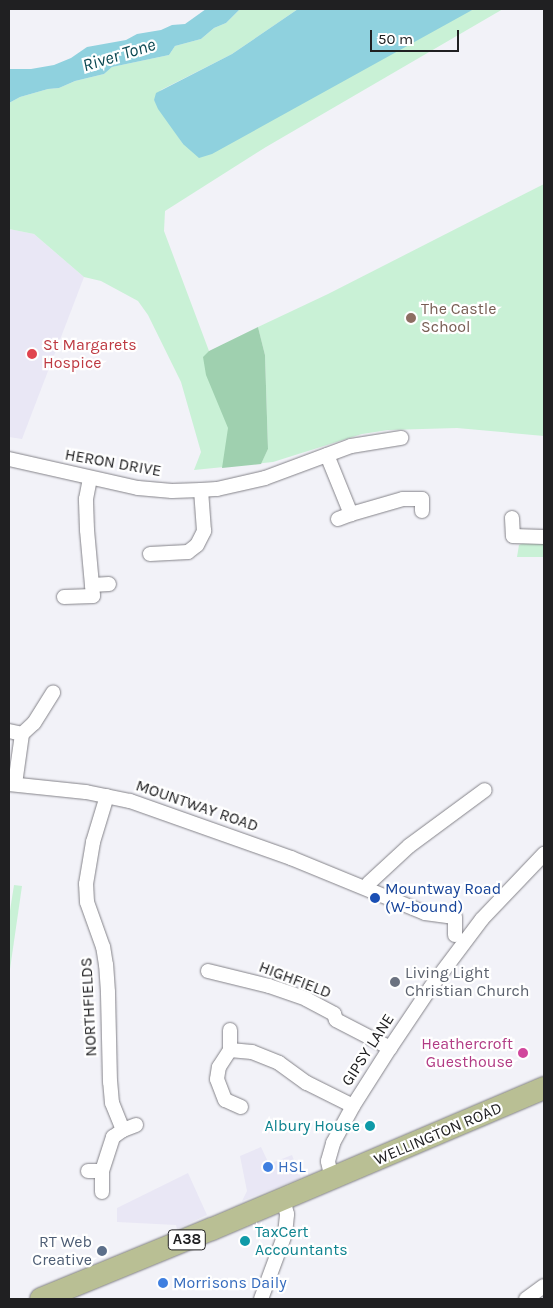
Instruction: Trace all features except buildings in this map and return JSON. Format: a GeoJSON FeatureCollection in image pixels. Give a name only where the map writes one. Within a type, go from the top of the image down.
{"type":"FeatureCollection","features":[{"type":"Feature","properties":{"kind":"main road","name":"WELLINGTON ROAD"},"geometry":{"type":"LineString","coordinates":[[332,1179],[544,1088]]}},
{"type":"Feature","properties":{"kind":"main road","name":"A38"},"geometry":{"type":"LineString","coordinates":[[40,1299],[332,1179]]}},
{"type":"Feature","properties":{"kind":"street","name":"HERON DRIVE"},"geometry":{"type":"LineString","coordinates":[[9,460],[138,488],[172,491],[201,490],[217,489],[265,478],[372,441],[401,438]]}},
{"type":"Feature","properties":{"kind":"street"},"geometry":{"type":"LineString","coordinates":[[327,455],[344,516],[393,500],[422,500]]}},
{"type":"Feature","properties":{"kind":"street"},"geometry":{"type":"LineString","coordinates":[[64,597],[93,596],[86,530],[86,499],[90,478]]}},
{"type":"Feature","properties":{"kind":"street"},"geometry":{"type":"LineString","coordinates":[[150,554],[188,552],[201,540],[204,531],[201,490]]}},
{"type":"Feature","properties":{"kind":"street"},"geometry":{"type":"LineString","coordinates":[[512,518],[513,542],[544,537]]}},
{"type":"Feature","properties":{"kind":"street"},"geometry":{"type":"LineString","coordinates":[[92,585],[109,584]]}},
{"type":"Feature","properties":{"kind":"street"},"geometry":{"type":"LineString","coordinates":[[12,784],[16,733],[34,723],[53,693]]}},
{"type":"Feature","properties":{"kind":"street","name":"MOUNTWAY ROAD"},"geometry":{"type":"LineString","coordinates":[[12,784],[107,796],[163,812],[291,858],[425,913],[455,917],[454,935]]}},
{"type":"Feature","properties":{"kind":"street"},"geometry":{"type":"LineString","coordinates":[[367,888],[409,846],[485,790]]}},
{"type":"Feature","properties":{"kind":"street","name":"NORTHFIELDS"},"geometry":{"type":"LineString","coordinates":[[107,796],[93,842],[86,884],[87,902],[103,947],[106,965],[110,1082],[112,1102],[122,1130]]}},
{"type":"Feature","properties":{"kind":"street","name":"GIPSY LANE"},"geometry":{"type":"LineString","coordinates":[[332,1179],[329,1171],[328,1154],[353,1106],[390,1048],[431,987],[497,902],[544,854]]}},
{"type":"Feature","properties":{"kind":"street","name":"HIGHFIELD"},"geometry":{"type":"LineString","coordinates":[[208,971],[269,986],[306,1000],[334,1014],[336,1020],[390,1048]]}},
{"type":"Feature","properties":{"kind":"street"},"geometry":{"type":"LineString","coordinates":[[230,1030],[230,1050],[219,1067],[218,1079],[221,1104],[241,1107]]}},
{"type":"Feature","properties":{"kind":"street"},"geometry":{"type":"LineString","coordinates":[[230,1050],[252,1052],[279,1063],[306,1083],[353,1106]]}},
{"type":"Feature","properties":{"kind":"street"},"geometry":{"type":"LineString","coordinates":[[102,1192],[102,1171],[112,1137],[122,1130],[136,1125]]}},
{"type":"Feature","properties":{"kind":"street"},"geometry":{"type":"LineString","coordinates":[[88,1171],[102,1171]]}},
{"type":"Feature","properties":{"kind":"street"},"geometry":{"type":"LineString","coordinates":[[261,1299],[285,1234],[287,1214],[283,1199]]}},
{"type":"Feature","properties":{"kind":"street"},"geometry":{"type":"LineString","coordinates":[[526,1299],[544,1286]]}},
{"type":"Feature","properties":{"kind":"street"},"geometry":{"type":"LineString","coordinates":[[541,1299],[544,1292]]}},
{"type":"Feature","properties":{"kind":"shaded area","name":"St Margarets Hospice"},"geometry":{"type":"Polygon","coordinates":[[[9,229],[34,234],[84,277],[22,439],[9,437],[9,229]]]}},
{"type":"Feature","properties":{"kind":"shaded area"},"geometry":{"type":"Polygon","coordinates":[[[261,1147],[269,1164],[292,1155],[301,1178],[242,1201],[247,1191],[240,1156],[261,1147]]]}},
{"type":"Feature","properties":{"kind":"shaded area"},"geometry":{"type":"Polygon","coordinates":[[[188,1173],[207,1215],[177,1229],[176,1225],[117,1222],[117,1208],[188,1173]]]}},
{"type":"Feature","properties":{"kind":"green space"},"geometry":{"type":"Polygon","coordinates":[[[240,9],[298,9],[232,54],[161,90],[154,100],[183,144],[474,9],[503,9],[266,147],[165,211],[164,231],[209,351],[261,463],[268,449],[265,355],[258,327],[328,294],[544,184],[544,436],[457,428],[388,430],[362,434],[273,462],[194,470],[201,452],[181,382],[148,315],[138,301],[101,281],[84,277],[34,234],[9,229],[9,103],[20,97],[59,88],[75,81],[104,74],[112,67],[169,55],[175,46],[201,39],[214,28],[226,23],[240,9]]]}},
{"type":"Feature","properties":{"kind":"green space"},"geometry":{"type":"Polygon","coordinates":[[[258,327],[265,355],[268,449],[261,464],[222,468],[228,428],[206,375],[203,357],[209,351],[258,327]]]}},
{"type":"Feature","properties":{"kind":"green space"},"geometry":{"type":"Polygon","coordinates":[[[525,542],[544,542],[544,557],[517,557],[519,545],[525,542]]]}},
{"type":"Feature","properties":{"kind":"green space"},"geometry":{"type":"Polygon","coordinates":[[[14,885],[22,886],[10,969],[9,917],[14,885]]]}},
{"type":"Feature","properties":{"kind":"water","name":"River Tone"},"geometry":{"type":"Polygon","coordinates":[[[206,9],[240,9],[226,23],[214,28],[201,39],[175,46],[169,55],[112,67],[104,74],[75,81],[59,88],[20,97],[9,103],[9,69],[31,69],[54,65],[71,58],[87,47],[126,40],[137,34],[161,30],[172,25],[185,24],[206,9]]]}},
{"type":"Feature","properties":{"kind":"water"},"geometry":{"type":"Polygon","coordinates":[[[298,9],[474,9],[212,154],[199,158],[183,144],[158,109],[154,100],[156,93],[232,54],[298,9]]]}},
{"type":"Feature","properties":{"kind":"place","name":"The Castle School"},"geometry":{"type":"Point","coordinates":[411,318]}},
{"type":"Feature","properties":{"kind":"place","name":"St Margarets Hospice"},"geometry":{"type":"Point","coordinates":[32,354]}},
{"type":"Feature","properties":{"kind":"place","name":"Mountway Road (W-bound)"},"geometry":{"type":"Point","coordinates":[375,898]}},
{"type":"Feature","properties":{"kind":"place","name":"Living Light Christian Church"},"geometry":{"type":"Point","coordinates":[395,982]}},
{"type":"Feature","properties":{"kind":"place","name":"Heathercroft Guesthouse"},"geometry":{"type":"Point","coordinates":[523,1053]}},
{"type":"Feature","properties":{"kind":"place","name":"Albury House"},"geometry":{"type":"Point","coordinates":[370,1126]}},
{"type":"Feature","properties":{"kind":"place","name":"HSL"},"geometry":{"type":"Point","coordinates":[268,1167]}},
{"type":"Feature","properties":{"kind":"place","name":"TaxCert Accountants"},"geometry":{"type":"Point","coordinates":[245,1241]}},
{"type":"Feature","properties":{"kind":"place","name":"RT Web Creative"},"geometry":{"type":"Point","coordinates":[102,1251]}},
{"type":"Feature","properties":{"kind":"place","name":"Morrisons Daily"},"geometry":{"type":"Point","coordinates":[163,1283]}}]}
